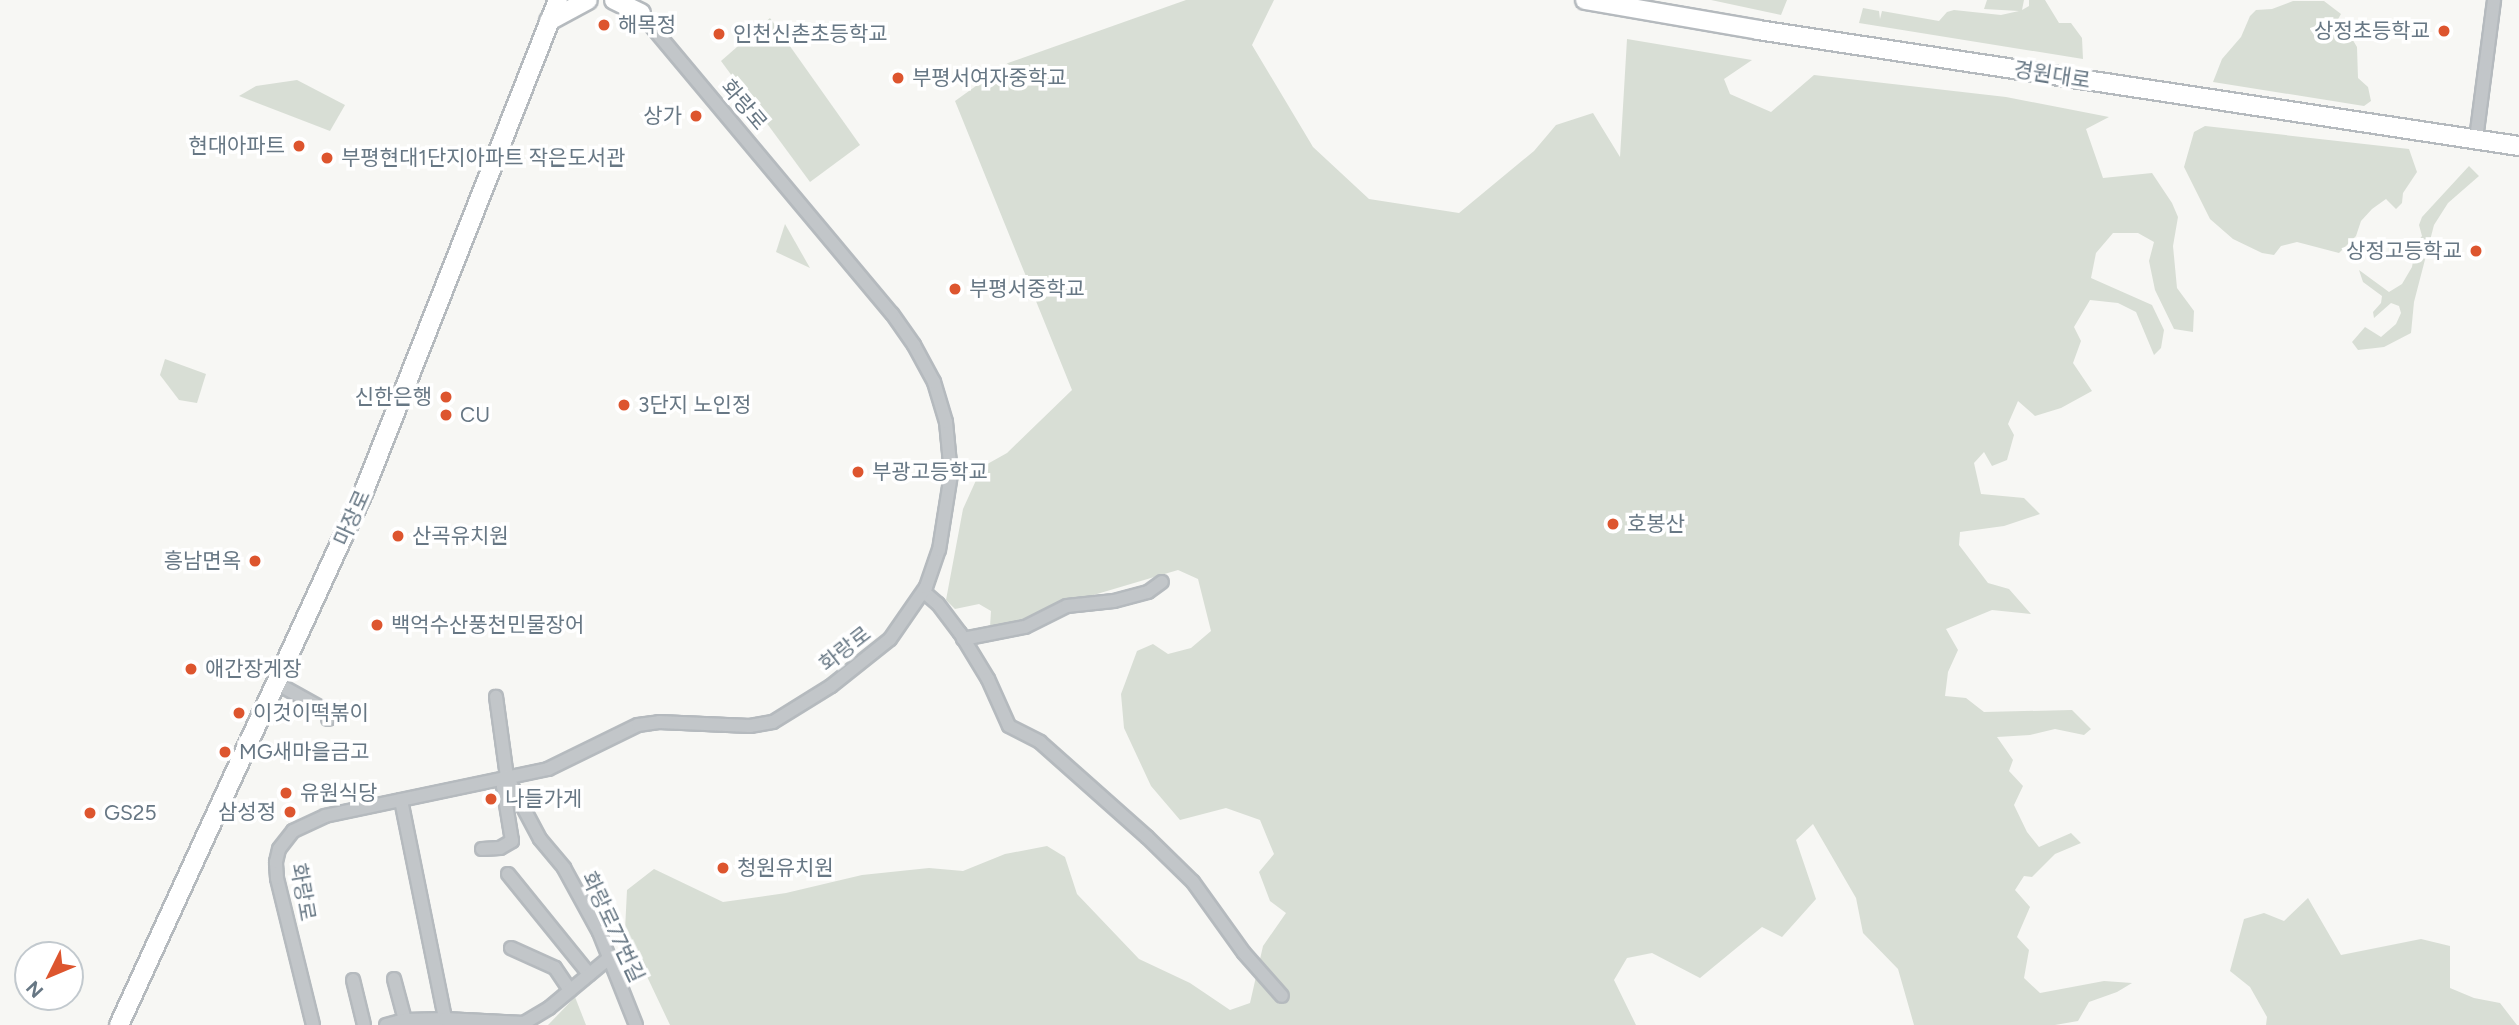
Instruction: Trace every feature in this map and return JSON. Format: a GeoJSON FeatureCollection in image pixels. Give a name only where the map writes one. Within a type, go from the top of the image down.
{"type":"FeatureCollection","features":[{"type":"Feature","properties":{"kind":"main road","name":"마장로"},"geometry":{"type":"LineString","coordinates":[[119,1025],[365,491],[558,0]]}},
{"type":"Feature","properties":{"kind":"main road"},"geometry":{"type":"LineString","coordinates":[[549,22],[588,0]]}},
{"type":"Feature","properties":{"kind":"main road"},"geometry":{"type":"LineString","coordinates":[[614,0],[635,7]]}},
{"type":"Feature","properties":{"kind":"main road","name":"경원대로"},"geometry":{"type":"LineString","coordinates":[[1585,0],[1758,30],[2519,146]]}},
{"type":"Feature","properties":{"kind":"street"},"geometry":{"type":"LineString","coordinates":[[2476,139],[2494,0]]}},
{"type":"Feature","properties":{"kind":"street","name":"화랑로"},"geometry":{"type":"LineString","coordinates":[[313,1025],[277,878],[279,849],[293,831],[311,820],[548,769],[638,725],[659,722],[750,726],[773,722],[831,685],[890,639],[923,592],[939,550],[951,474],[946,422],[934,382],[914,345],[892,314],[635,7]]}},
{"type":"Feature","properties":{"kind":"street"},"geometry":{"type":"LineString","coordinates":[[963,639],[1025,627],[1067,606],[1114,601],[1148,592],[1162,582]]}},
{"type":"Feature","properties":{"kind":"street"},"geometry":{"type":"LineString","coordinates":[[923,592],[938,604],[963,639],[988,679],[1009,726],[1040,742],[1166,855],[1193,882],[1244,953],[1282,996]]}},
{"type":"Feature","properties":{"kind":"street"},"geometry":{"type":"LineString","coordinates":[[278,684],[328,712],[328,719]]}},
{"type":"Feature","properties":{"kind":"street"},"geometry":{"type":"LineString","coordinates":[[482,849],[500,848],[512,841],[503,786],[507,777],[496,698]]}},
{"type":"Feature","properties":{"kind":"street","name":"화랑로77번길"},"geometry":{"type":"LineString","coordinates":[[507,777],[540,839],[564,868],[609,958],[636,1025]]}},
{"type":"Feature","properties":{"kind":"street"},"geometry":{"type":"LineString","coordinates":[[401,800],[445,1019]]}},
{"type":"Feature","properties":{"kind":"street"},"geometry":{"type":"LineString","coordinates":[[508,874],[589,974]]}},
{"type":"Feature","properties":{"kind":"street"},"geometry":{"type":"LineString","coordinates":[[511,948],[555,968],[570,990]]}},
{"type":"Feature","properties":{"kind":"street"},"geometry":{"type":"LineString","coordinates":[[386,1025],[405,1020],[445,1019],[524,1023],[609,958]]}},
{"type":"Feature","properties":{"kind":"street"},"geometry":{"type":"LineString","coordinates":[[394,979],[405,1020]]}},
{"type":"Feature","properties":{"kind":"street"},"geometry":{"type":"LineString","coordinates":[[353,980],[364,1025]]}},
{"type":"Feature","properties":{"kind":"shaded area"},"geometry":{"type":"Polygon","coordinates":[[[1186,0],[1274,0],[1252,45],[1313,147],[1369,199],[1459,213],[1534,151],[1556,125],[1593,113],[1620,157],[1627,39],[1752,60],[1724,79],[1730,94],[1771,112],[1814,75],[2006,97],[2109,117],[2086,129],[2103,178],[2152,173],[2178,217],[2173,246],[2177,288],[2194,311],[2193,332],[2174,329],[2155,290],[2149,261],[2154,242],[2138,233],[2113,233],[2096,253],[2091,278],[2152,305],[2164,330],[2161,348],[2154,355],[2136,312],[2118,303],[2090,300],[2074,327],[2081,341],[2073,363],[2092,391],[2061,408],[2035,416],[2018,401],[2008,424],[2014,435],[2007,460],[1992,466],[1984,452],[1974,463],[1981,494],[2024,498],[2040,514],[2004,526],[1960,532],[1959,545],[1988,583],[2009,589],[2031,614],[1992,610],[1946,629],[1958,650],[1948,672],[1945,696],[1966,698],[1984,712],[2072,710],[2091,729],[2084,735],[2055,729],[2030,735],[1997,737],[2013,760],[2009,771],[2023,786],[2014,805],[2027,832],[2039,847],[2071,833],[2081,843],[2055,854],[2032,877],[2024,876],[2015,890],[2030,907],[2017,937],[2029,950],[2024,978],[2040,993],[2104,981],[2132,983],[2117,992],[2089,1002],[2078,1021],[2055,1025],[1914,1025],[1898,969],[1863,933],[1856,898],[1813,824],[1796,840],[1816,899],[1782,937],[1762,927],[1700,978],[1652,953],[1627,958],[1614,980],[1636,1025],[670,1025],[625,930],[627,890],[654,869],[723,902],[786,893],[862,875],[929,868],[963,871],[1005,854],[1047,846],[1065,857],[1077,894],[1139,959],[1190,983],[1230,1010],[1250,1003],[1263,946],[1286,913],[1270,901],[1259,872],[1274,854],[1260,820],[1226,808],[1180,820],[1151,786],[1124,728],[1121,694],[1137,651],[1153,644],[1168,654],[1191,648],[1211,631],[1198,579],[1178,570],[1080,599],[1029,618],[990,627],[991,611],[979,604],[955,609],[946,600],[963,509],[982,467],[1007,453],[1072,390],[955,101],[1008,63],[1186,0]]]}},
{"type":"Feature","properties":{"kind":"shaded area"},"geometry":{"type":"Polygon","coordinates":[[[1711,0],[1787,0],[1781,15],[1711,0]]]}},
{"type":"Feature","properties":{"kind":"shaded area"},"geometry":{"type":"Polygon","coordinates":[[[1987,0],[2024,0],[2022,10],[2029,6],[2029,0],[2045,0],[2059,23],[2071,23],[2082,38],[2083,59],[1859,23],[1863,8],[1879,11],[1880,19],[1882,11],[1939,21],[1947,12],[1954,10],[2001,15],[2019,11],[1984,9],[1987,0]]]}},
{"type":"Feature","properties":{"kind":"shaded area"},"geometry":{"type":"Polygon","coordinates":[[[2293,1],[2324,1],[2341,14],[2337,21],[2339,29],[2351,37],[2357,47],[2358,78],[2368,87],[2371,101],[2364,106],[2213,82],[2222,59],[2241,37],[2250,16],[2256,10],[2272,9],[2293,1]]]}},
{"type":"Feature","properties":{"kind":"shaded area"},"geometry":{"type":"Polygon","coordinates":[[[770,18],[860,145],[810,182],[721,61],[770,18]]]}},
{"type":"Feature","properties":{"kind":"shaded area"},"geometry":{"type":"Polygon","coordinates":[[[297,80],[345,105],[330,131],[239,96],[256,86],[297,80]]]}},
{"type":"Feature","properties":{"kind":"shaded area"},"geometry":{"type":"Polygon","coordinates":[[[2205,126],[2409,149],[2417,172],[2403,193],[2402,203],[2396,209],[2386,199],[2372,209],[2361,221],[2356,236],[2339,253],[2297,242],[2281,246],[2274,255],[2262,253],[2233,239],[2210,219],[2184,167],[2194,132],[2205,126]]]}},
{"type":"Feature","properties":{"kind":"shaded area"},"geometry":{"type":"Polygon","coordinates":[[[2469,166],[2479,176],[2448,203],[2434,225],[2414,302],[2411,333],[2384,347],[2358,350],[2352,342],[2365,327],[2381,337],[2396,324],[2401,313],[2399,306],[2391,303],[2374,318],[2373,312],[2381,303],[2382,296],[2363,282],[2359,270],[2389,292],[2402,284],[2412,267],[2416,244],[2422,236],[2419,225],[2422,217],[2469,166]]]}},
{"type":"Feature","properties":{"kind":"shaded area"},"geometry":{"type":"Polygon","coordinates":[[[785,224],[810,268],[776,252],[785,224]]]}},
{"type":"Feature","properties":{"kind":"shaded area"},"geometry":{"type":"Polygon","coordinates":[[[165,359],[206,374],[197,403],[179,400],[160,375],[165,359]]]}},
{"type":"Feature","properties":{"kind":"shaded area"},"geometry":{"type":"Polygon","coordinates":[[[2308,898],[2341,955],[2421,939],[2450,946],[2450,988],[2474,998],[2500,1003],[2517,1025],[2266,1025],[2267,1017],[2250,987],[2230,971],[2244,919],[2264,913],[2284,921],[2308,898]]]}},
{"type":"Feature","properties":{"kind":"shaded area"},"geometry":{"type":"Polygon","coordinates":[[[575,997],[586,1025],[548,1025],[575,997]]]}},
{"type":"Feature","properties":{"kind":"place","name":"해목정"},"geometry":{"type":"Point","coordinates":[604,25]}},
{"type":"Feature","properties":{"kind":"place","name":"상정초등학교"},"geometry":{"type":"Point","coordinates":[2444,31]}},
{"type":"Feature","properties":{"kind":"place","name":"인천신촌초등학교"},"geometry":{"type":"Point","coordinates":[719,34]}},
{"type":"Feature","properties":{"kind":"place","name":"부평서여자중학교"},"geometry":{"type":"Point","coordinates":[898,78]}},
{"type":"Feature","properties":{"kind":"place","name":"상가"},"geometry":{"type":"Point","coordinates":[696,116]}},
{"type":"Feature","properties":{"kind":"place","name":"현대아파트"},"geometry":{"type":"Point","coordinates":[299,146]}},
{"type":"Feature","properties":{"kind":"place","name":"부평현대1단지아파트 작은도서관"},"geometry":{"type":"Point","coordinates":[327,158]}},
{"type":"Feature","properties":{"kind":"place","name":"상정고등학교"},"geometry":{"type":"Point","coordinates":[2476,251]}},
{"type":"Feature","properties":{"kind":"place","name":"부평서중학교"},"geometry":{"type":"Point","coordinates":[955,289]}},
{"type":"Feature","properties":{"kind":"place","name":"신한은행"},"geometry":{"type":"Point","coordinates":[446,397]}},
{"type":"Feature","properties":{"kind":"place","name":"3단지 노인정"},"geometry":{"type":"Point","coordinates":[624,405]}},
{"type":"Feature","properties":{"kind":"place","name":"CU"},"geometry":{"type":"Point","coordinates":[446,415]}},
{"type":"Feature","properties":{"kind":"place","name":"부광고등학교"},"geometry":{"type":"Point","coordinates":[858,472]}},
{"type":"Feature","properties":{"kind":"place","name":"호봉산"},"geometry":{"type":"Point","coordinates":[1613,524]}},
{"type":"Feature","properties":{"kind":"place","name":"산곡유치원"},"geometry":{"type":"Point","coordinates":[398,536]}},
{"type":"Feature","properties":{"kind":"place","name":"흥남면옥"},"geometry":{"type":"Point","coordinates":[255,561]}},
{"type":"Feature","properties":{"kind":"place","name":"백억수산풍천민물장어"},"geometry":{"type":"Point","coordinates":[377,625]}},
{"type":"Feature","properties":{"kind":"place","name":"애간장게장"},"geometry":{"type":"Point","coordinates":[191,669]}},
{"type":"Feature","properties":{"kind":"place","name":"이것이떡볶이"},"geometry":{"type":"Point","coordinates":[239,713]}},
{"type":"Feature","properties":{"kind":"place","name":"MG새마을금고"},"geometry":{"type":"Point","coordinates":[225,752]}},
{"type":"Feature","properties":{"kind":"place","name":"유원식당"},"geometry":{"type":"Point","coordinates":[286,793]}},
{"type":"Feature","properties":{"kind":"place","name":"나들가게"},"geometry":{"type":"Point","coordinates":[491,799]}},
{"type":"Feature","properties":{"kind":"place","name":"삼성정"},"geometry":{"type":"Point","coordinates":[290,812]}},
{"type":"Feature","properties":{"kind":"place","name":"GS25"},"geometry":{"type":"Point","coordinates":[90,813]}},
{"type":"Feature","properties":{"kind":"place","name":"청원유치원"},"geometry":{"type":"Point","coordinates":[723,868]}}]}
